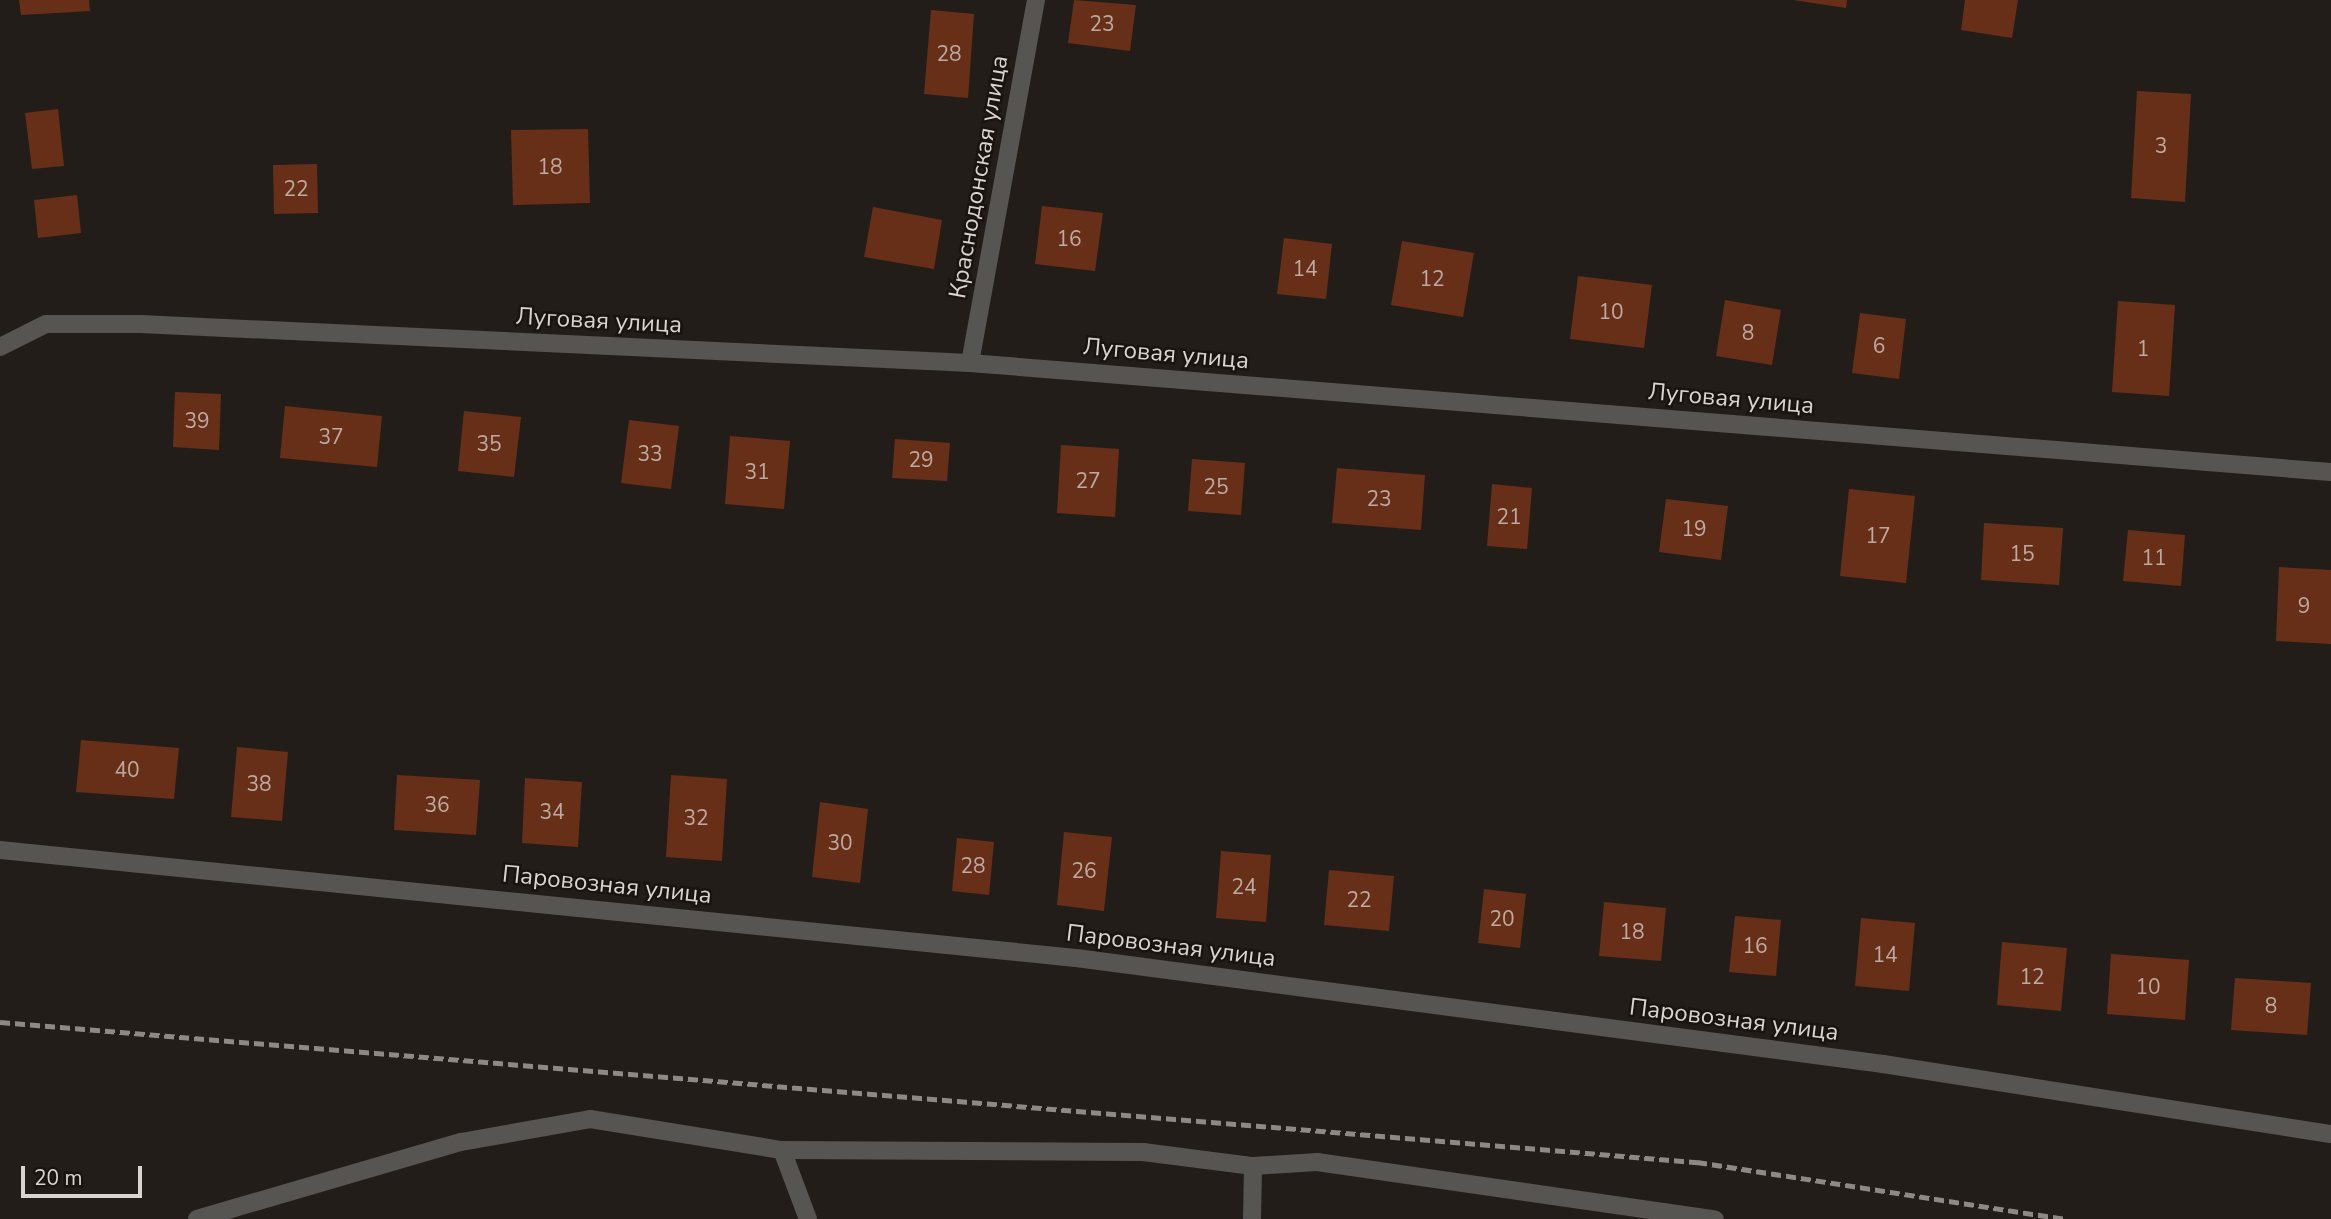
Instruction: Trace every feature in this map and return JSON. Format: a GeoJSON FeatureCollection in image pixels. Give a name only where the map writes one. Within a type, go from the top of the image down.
{"type":"FeatureCollection","features":[{"type":"Feature","properties":{"kind":"street","name":"Краснодонская улица"},"geometry":{"type":"LineString","coordinates":[[970,363],[1036,0]]}},
{"type":"Feature","properties":{"kind":"street","name":"Луговая улица"},"geometry":{"type":"LineString","coordinates":[[0,347],[46,324],[141,324],[970,363],[2331,472]]}},
{"type":"Feature","properties":{"kind":"street","name":"Паровозная улица"},"geometry":{"type":"LineString","coordinates":[[0,850],[1076,958],[1882,1064],[2331,1134]]}},
{"type":"Feature","properties":{"kind":"street"},"geometry":{"type":"LineString","coordinates":[[197,1219],[461,1142],[590,1119],[782,1150],[1143,1152],[1253,1166],[1317,1162],[1715,1219]]}},
{"type":"Feature","properties":{"kind":"street"},"geometry":{"type":"LineString","coordinates":[[782,1150],[808,1219]]}},
{"type":"Feature","properties":{"kind":"street"},"geometry":{"type":"LineString","coordinates":[[1252,1219],[1253,1166]]}},
{"type":"Feature","properties":{"kind":"building"},"geometry":{"type":"Polygon","coordinates":[[[19,0],[89,0],[90,11],[21,15],[19,0]]]}},
{"type":"Feature","properties":{"kind":"building"},"geometry":{"type":"Polygon","coordinates":[[[1074,0],[1136,5],[1130,51],[1068,43],[1074,0]]]}},
{"type":"Feature","properties":{"kind":"building"},"geometry":{"type":"Polygon","coordinates":[[[1793,0],[1847,0],[1846,8],[1793,0]]]}},
{"type":"Feature","properties":{"kind":"building"},"geometry":{"type":"Polygon","coordinates":[[[1965,0],[2018,0],[2012,38],[1961,30],[1965,0]]]}},
{"type":"Feature","properties":{"kind":"building"},"geometry":{"type":"Polygon","coordinates":[[[931,10],[974,14],[968,98],[924,94],[931,10]]]}},
{"type":"Feature","properties":{"kind":"building"},"geometry":{"type":"Polygon","coordinates":[[[2137,91],[2191,94],[2185,202],[2131,198],[2137,91]]]}},
{"type":"Feature","properties":{"kind":"building"},"geometry":{"type":"Polygon","coordinates":[[[58,109],[64,166],[32,169],[25,113],[58,109]]]}},
{"type":"Feature","properties":{"kind":"building"},"geometry":{"type":"Polygon","coordinates":[[[588,129],[590,203],[513,205],[511,130],[588,129]]]}},
{"type":"Feature","properties":{"kind":"building"},"geometry":{"type":"Polygon","coordinates":[[[317,164],[318,213],[274,214],[273,165],[317,164]]]}},
{"type":"Feature","properties":{"kind":"building"},"geometry":{"type":"Polygon","coordinates":[[[77,195],[81,233],[38,238],[34,200],[77,195]]]}},
{"type":"Feature","properties":{"kind":"building"},"geometry":{"type":"Polygon","coordinates":[[[1042,206],[1103,213],[1095,271],[1035,264],[1042,206]]]}},
{"type":"Feature","properties":{"kind":"building"},"geometry":{"type":"Polygon","coordinates":[[[873,207],[942,220],[934,269],[864,257],[873,207]]]}},
{"type":"Feature","properties":{"kind":"building"},"geometry":{"type":"Polygon","coordinates":[[[1284,238],[1332,244],[1326,299],[1277,294],[1284,238]]]}},
{"type":"Feature","properties":{"kind":"building"},"geometry":{"type":"Polygon","coordinates":[[[1402,241],[1474,253],[1463,317],[1391,305],[1402,241]]]}},
{"type":"Feature","properties":{"kind":"building"},"geometry":{"type":"Polygon","coordinates":[[[1578,276],[1652,285],[1644,348],[1570,339],[1578,276]]]}},
{"type":"Feature","properties":{"kind":"building"},"geometry":{"type":"Polygon","coordinates":[[[1725,300],[1781,310],[1772,365],[1716,356],[1725,300]]]}},
{"type":"Feature","properties":{"kind":"building"},"geometry":{"type":"Polygon","coordinates":[[[2118,301],[2175,305],[2169,396],[2112,392],[2118,301]]]}},
{"type":"Feature","properties":{"kind":"building"},"geometry":{"type":"Polygon","coordinates":[[[1860,313],[1906,319],[1899,379],[1852,373],[1860,313]]]}},
{"type":"Feature","properties":{"kind":"building"},"geometry":{"type":"Polygon","coordinates":[[[175,392],[221,394],[219,450],[173,447],[175,392]]]}},
{"type":"Feature","properties":{"kind":"building"},"geometry":{"type":"Polygon","coordinates":[[[285,406],[382,416],[377,467],[280,458],[285,406]]]}},
{"type":"Feature","properties":{"kind":"building"},"geometry":{"type":"Polygon","coordinates":[[[464,411],[521,417],[514,477],[458,471],[464,411]]]}},
{"type":"Feature","properties":{"kind":"building"},"geometry":{"type":"Polygon","coordinates":[[[629,420],[679,426],[671,489],[621,483],[629,420]]]}},
{"type":"Feature","properties":{"kind":"building"},"geometry":{"type":"Polygon","coordinates":[[[730,436],[790,441],[784,509],[725,504],[730,436]]]}},
{"type":"Feature","properties":{"kind":"building"},"geometry":{"type":"Polygon","coordinates":[[[895,439],[950,443],[947,481],[892,478],[895,439]]]}},
{"type":"Feature","properties":{"kind":"building"},"geometry":{"type":"Polygon","coordinates":[[[1061,445],[1119,449],[1115,517],[1057,513],[1061,445]]]}},
{"type":"Feature","properties":{"kind":"building"},"geometry":{"type":"Polygon","coordinates":[[[1192,459],[1245,463],[1241,515],[1188,511],[1192,459]]]}},
{"type":"Feature","properties":{"kind":"building"},"geometry":{"type":"Polygon","coordinates":[[[1337,468],[1425,475],[1421,530],[1332,523],[1337,468]]]}},
{"type":"Feature","properties":{"kind":"building"},"geometry":{"type":"Polygon","coordinates":[[[1492,484],[1532,488],[1527,549],[1487,546],[1492,484]]]}},
{"type":"Feature","properties":{"kind":"building"},"geometry":{"type":"Polygon","coordinates":[[[1849,489],[1915,496],[1906,583],[1840,576],[1849,489]]]}},
{"type":"Feature","properties":{"kind":"building"},"geometry":{"type":"Polygon","coordinates":[[[1666,499],[1728,506],[1721,560],[1659,552],[1666,499]]]}},
{"type":"Feature","properties":{"kind":"building"},"geometry":{"type":"Polygon","coordinates":[[[1984,523],[2063,528],[2059,585],[1981,580],[1984,523]]]}},
{"type":"Feature","properties":{"kind":"building"},"geometry":{"type":"Polygon","coordinates":[[[2128,530],[2185,535],[2181,586],[2123,581],[2128,530]]]}},
{"type":"Feature","properties":{"kind":"building"},"geometry":{"type":"Polygon","coordinates":[[[2279,567],[2331,570],[2331,644],[2276,641],[2279,567]]]}},
{"type":"Feature","properties":{"kind":"building"},"geometry":{"type":"Polygon","coordinates":[[[81,740],[179,748],[174,799],[76,792],[81,740]]]}},
{"type":"Feature","properties":{"kind":"building"},"geometry":{"type":"Polygon","coordinates":[[[237,747],[288,752],[282,821],[231,817],[237,747]]]}},
{"type":"Feature","properties":{"kind":"building"},"geometry":{"type":"Polygon","coordinates":[[[397,775],[480,780],[476,835],[394,830],[397,775]]]}},
{"type":"Feature","properties":{"kind":"building"},"geometry":{"type":"Polygon","coordinates":[[[671,775],[727,779],[722,861],[666,857],[671,775]]]}},
{"type":"Feature","properties":{"kind":"building"},"geometry":{"type":"Polygon","coordinates":[[[525,778],[582,782],[578,847],[522,843],[525,778]]]}},
{"type":"Feature","properties":{"kind":"building"},"geometry":{"type":"Polygon","coordinates":[[[820,802],[868,809],[860,883],[812,877],[820,802]]]}},
{"type":"Feature","properties":{"kind":"building"},"geometry":{"type":"Polygon","coordinates":[[[1064,832],[1112,837],[1104,911],[1057,905],[1064,832]]]}},
{"type":"Feature","properties":{"kind":"building"},"geometry":{"type":"Polygon","coordinates":[[[957,838],[994,842],[989,895],[952,891],[957,838]]]}},
{"type":"Feature","properties":{"kind":"building"},"geometry":{"type":"Polygon","coordinates":[[[1221,851],[1271,855],[1266,922],[1216,918],[1221,851]]]}},
{"type":"Feature","properties":{"kind":"building"},"geometry":{"type":"Polygon","coordinates":[[[1329,870],[1394,876],[1389,931],[1324,925],[1329,870]]]}},
{"type":"Feature","properties":{"kind":"building"},"geometry":{"type":"Polygon","coordinates":[[[1484,889],[1526,894],[1520,948],[1478,943],[1484,889]]]}},
{"type":"Feature","properties":{"kind":"building"},"geometry":{"type":"Polygon","coordinates":[[[1604,902],[1666,908],[1661,961],[1599,956],[1604,902]]]}},
{"type":"Feature","properties":{"kind":"building"},"geometry":{"type":"Polygon","coordinates":[[[1735,916],[1781,920],[1776,976],[1729,972],[1735,916]]]}},
{"type":"Feature","properties":{"kind":"building"},"geometry":{"type":"Polygon","coordinates":[[[1861,918],[1915,923],[1909,991],[1855,986],[1861,918]]]}},
{"type":"Feature","properties":{"kind":"building"},"geometry":{"type":"Polygon","coordinates":[[[2002,942],[2067,948],[2061,1011],[1997,1005],[2002,942]]]}},
{"type":"Feature","properties":{"kind":"building"},"geometry":{"type":"Polygon","coordinates":[[[2111,954],[2189,960],[2185,1020],[2107,1014],[2111,954]]]}},
{"type":"Feature","properties":{"kind":"building"},"geometry":{"type":"Polygon","coordinates":[[[2235,978],[2311,983],[2307,1035],[2231,1030],[2235,978]]]}},
{"type":"Feature","properties":{"kind":"railway"},"geometry":{"type":"LineString","coordinates":[[0,1022],[1697,1162],[2066,1219]]}}]}
